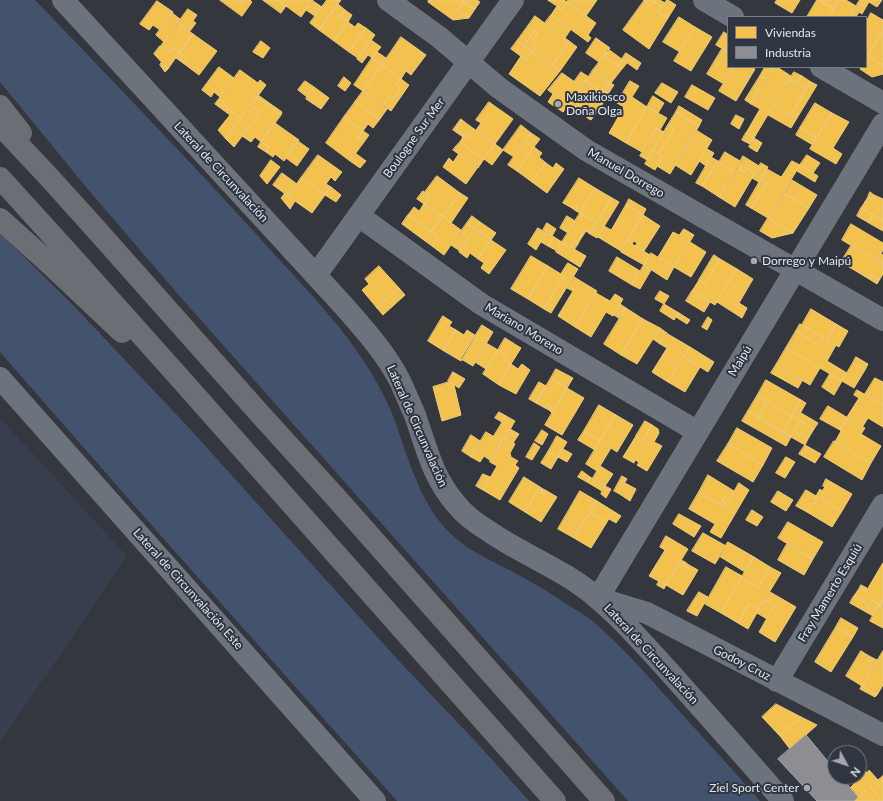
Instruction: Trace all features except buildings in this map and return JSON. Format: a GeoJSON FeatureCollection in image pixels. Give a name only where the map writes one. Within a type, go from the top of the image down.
{"type":"FeatureCollection","features":[{"type":"Feature","properties":{"kind":"highway"},"geometry":{"type":"LineString","coordinates":[[0,106],[94,227]]}},
{"type":"Feature","properties":{"kind":"highway"},"geometry":{"type":"LineString","coordinates":[[0,125],[94,227],[339,501],[604,801]]}},
{"type":"Feature","properties":{"kind":"highway"},"geometry":{"type":"LineString","coordinates":[[0,178],[231,435],[555,801]]}},
{"type":"Feature","properties":{"kind":"highway"},"geometry":{"type":"LineString","coordinates":[[0,218],[231,435]]}},
{"type":"Feature","properties":{"kind":"street","name":"Lateral de Circunvalación"},"geometry":{"type":"LineString","coordinates":[[63,0],[316,275],[369,335],[388,360],[400,381],[435,472],[444,490],[456,505],[466,515],[506,543],[574,580],[598,598],[639,638],[783,801]]}},
{"type":"Feature","properties":{"kind":"street","name":"Manuel Dorrego"},"geometry":{"type":"LineString","coordinates":[[388,0],[439,38],[499,88],[586,150],[883,320]]}},
{"type":"Feature","properties":{"kind":"street","name":"Boulogne Sur Mer"},"geometry":{"type":"LineString","coordinates":[[316,275],[513,0]]}},
{"type":"Feature","properties":{"kind":"street"},"geometry":{"type":"LineString","coordinates":[[704,0],[732,16]]}},
{"type":"Feature","properties":{"kind":"street"},"geometry":{"type":"LineString","coordinates":[[822,68],[883,103]]}},
{"type":"Feature","properties":{"kind":"street","name":"Maipú"},"geometry":{"type":"LineString","coordinates":[[598,598],[883,124]]}},
{"type":"Feature","properties":{"kind":"street","name":"Mariano Moreno"},"geometry":{"type":"LineString","coordinates":[[359,216],[481,304],[698,432]]}},
{"type":"Feature","properties":{"kind":"street","name":"Lateral de Circunvalación Este"},"geometry":{"type":"LineString","coordinates":[[0,378],[375,801]]}},
{"type":"Feature","properties":{"kind":"street","name":"Fray Mamerto Esquiú"},"geometry":{"type":"LineString","coordinates":[[778,681],[880,519]]}},
{"type":"Feature","properties":{"kind":"street","name":"Godoy Cruz"},"geometry":{"type":"LineString","coordinates":[[598,598],[647,613],[883,735]]}},
{"type":"Feature","properties":{"kind":"shaded area"},"geometry":{"type":"Polygon","coordinates":[[[0,0],[35,0],[203,176],[338,326],[355,348],[387,401],[413,473],[427,503],[447,530],[469,548],[545,590],[580,612],[613,639],[760,801],[628,801],[183,300],[91,193],[0,82],[0,0]]]}},
{"type":"Feature","properties":{"kind":"shaded area"},"geometry":{"type":"Polygon","coordinates":[[[0,233],[74,306],[190,429],[399,661],[478,744],[529,801],[397,801],[0,352],[0,233]]]}},
{"type":"Feature","properties":{"kind":"shaded area"},"geometry":{"type":"Polygon","coordinates":[[[0,418],[127,556],[0,743],[0,418]]]}},
{"type":"Feature","properties":{"kind":"place","name":"Maxikiosco Doña Olga"},"geometry":{"type":"Point","coordinates":[558,104]}},
{"type":"Feature","properties":{"kind":"place","name":"Dorrego y Maipú"},"geometry":{"type":"Point","coordinates":[754,261]}},
{"type":"Feature","properties":{"kind":"place","name":"Ziel Sport Center"},"geometry":{"type":"Point","coordinates":[807,788]}}]}
